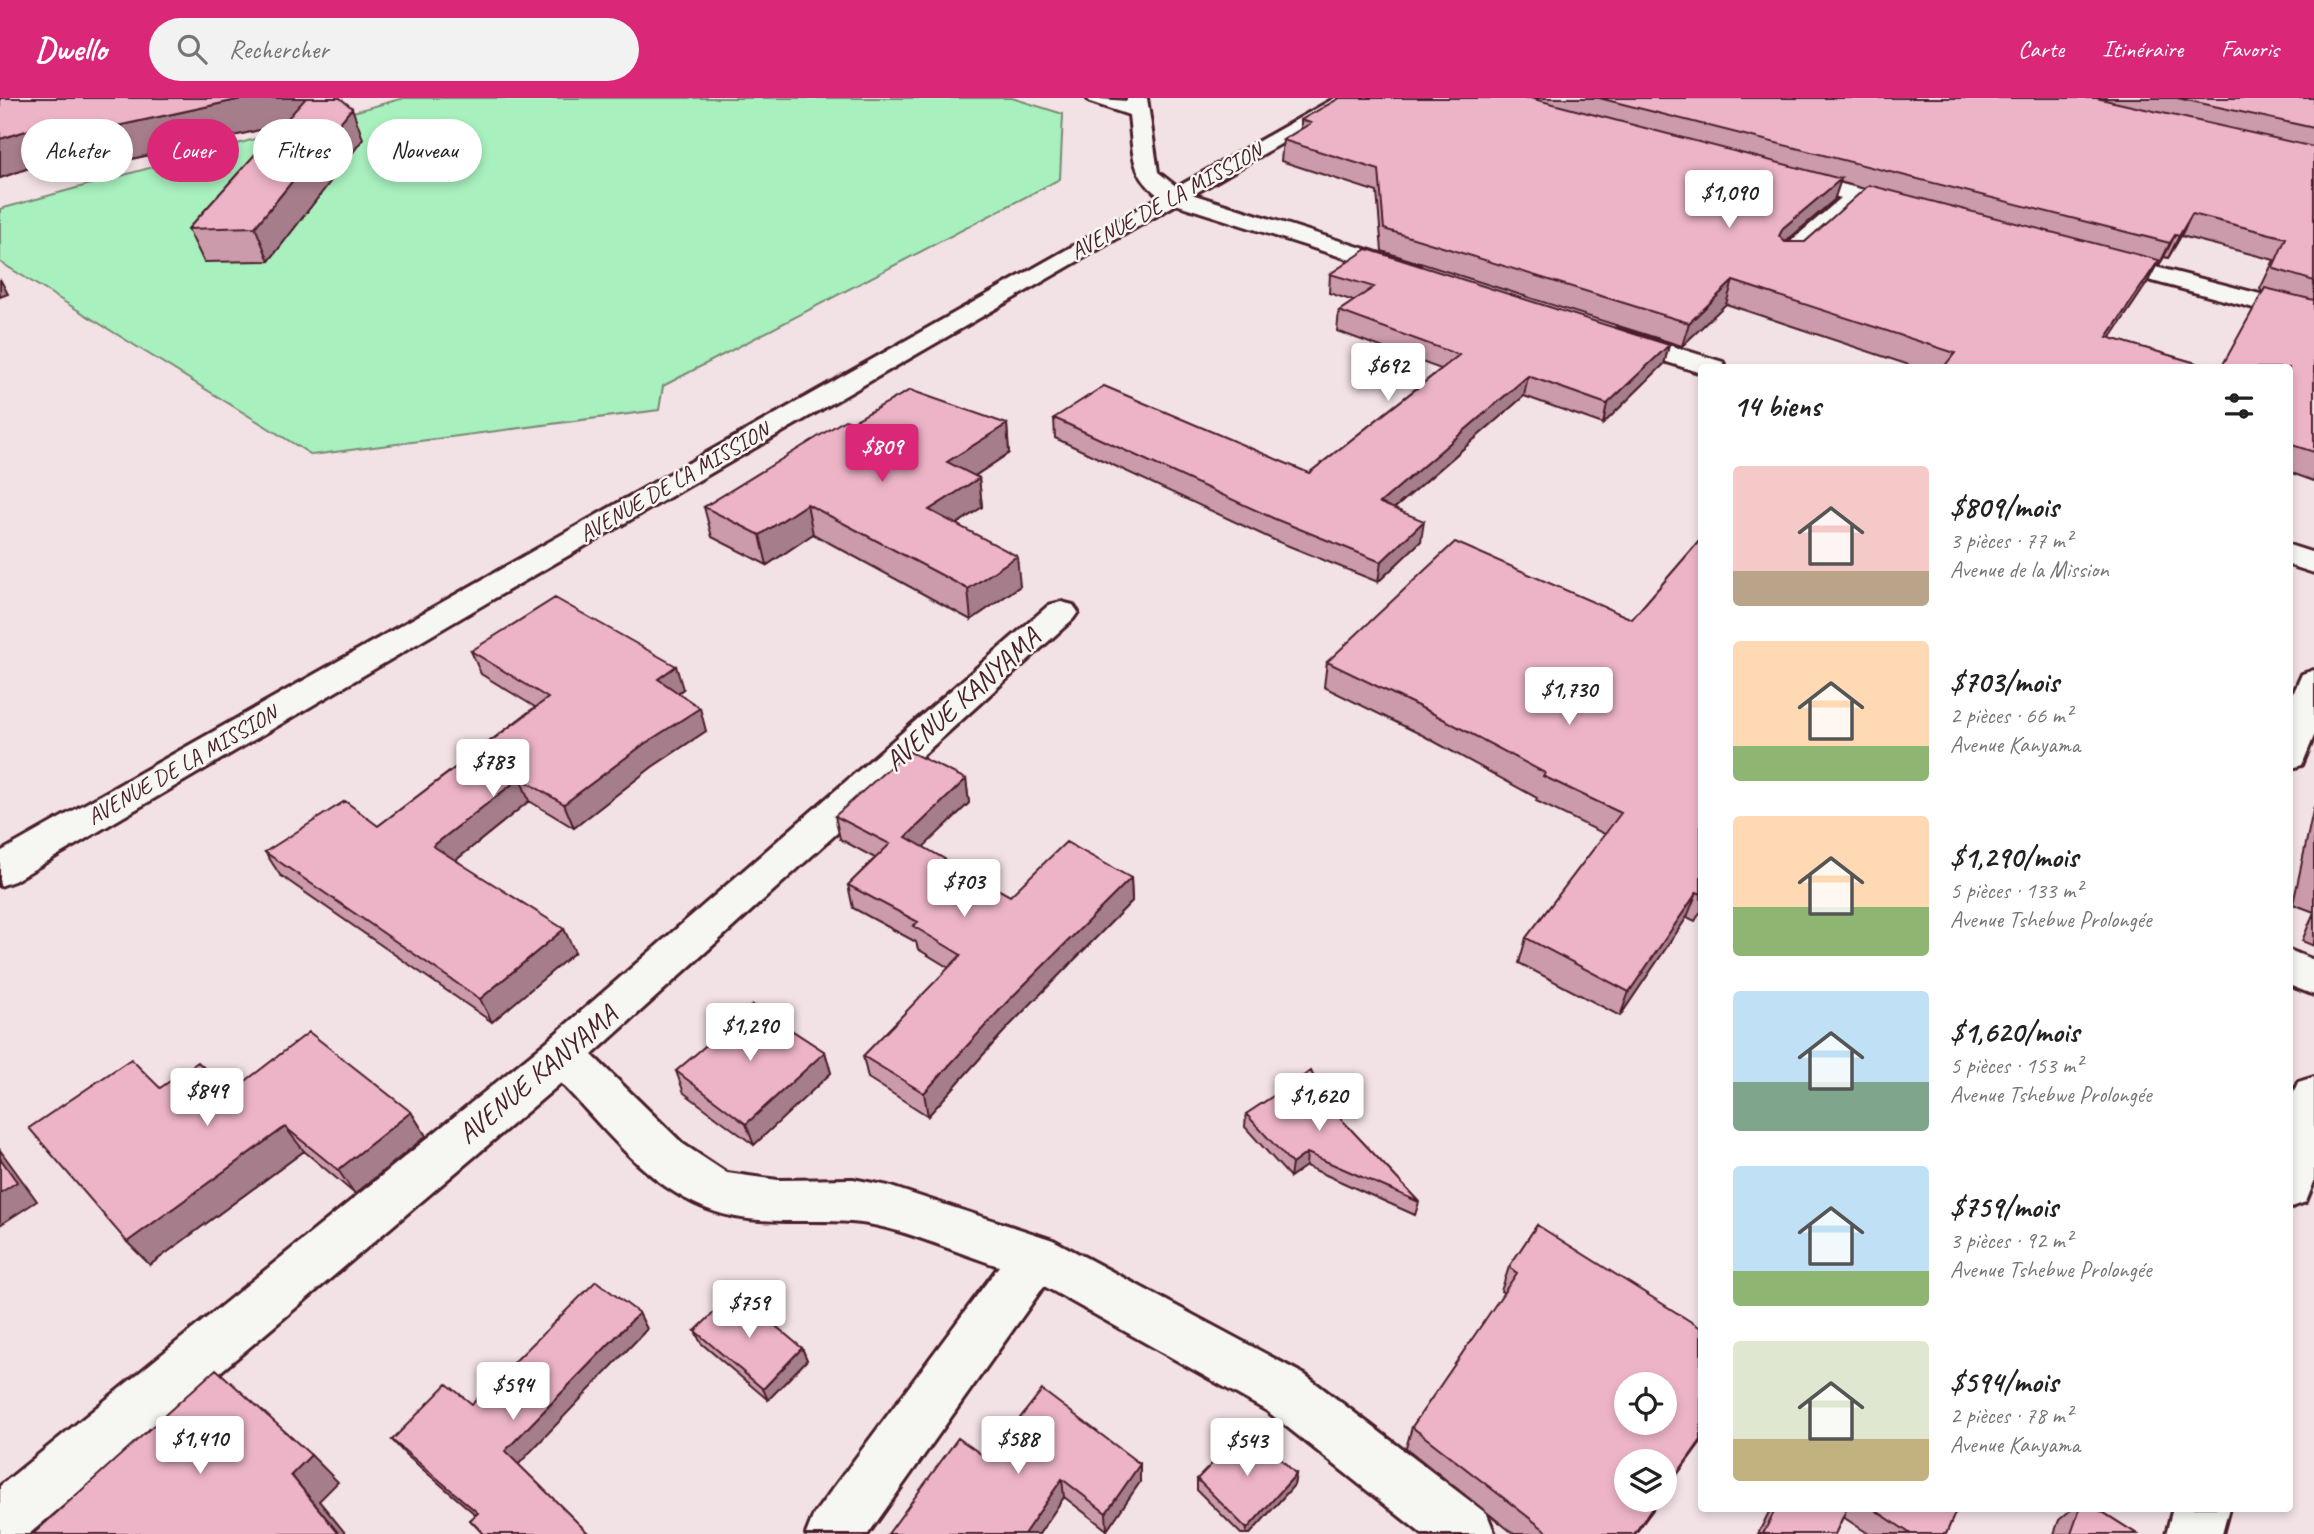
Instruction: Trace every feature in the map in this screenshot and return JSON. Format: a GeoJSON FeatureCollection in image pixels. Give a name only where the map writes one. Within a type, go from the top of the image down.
{"type":"FeatureCollection","features":[{"type":"Feature","properties":{"kind":"street"},"geometry":{"type":"LineString","coordinates":[[1097,98],[1137,104],[1147,172],[1156,183],[1174,196],[1437,280]]}},
{"type":"Feature","properties":{"kind":"street","name":"AVENUE DE LA MISSION"},"geometry":{"type":"LineString","coordinates":[[0,870],[1174,196],[1350,98]]}},
{"type":"Feature","properties":{"kind":"street"},"geometry":{"type":"LineString","coordinates":[[1765,171],[1925,213]]}},
{"type":"Feature","properties":{"kind":"street"},"geometry":{"type":"LineString","coordinates":[[1787,257],[1858,195]]}},
{"type":"Feature","properties":{"kind":"street"},"geometry":{"type":"LineString","coordinates":[[2073,252],[2314,316]]}},
{"type":"Feature","properties":{"kind":"street"},"geometry":{"type":"LineString","coordinates":[[1595,330],[1701,364]]}},
{"type":"Feature","properties":{"kind":"street"},"geometry":{"type":"LineString","coordinates":[[2293,556],[2314,564]]}},
{"type":"Feature","properties":{"kind":"street","name":"AVENUE KANYAMA"},"geometry":{"type":"LineString","coordinates":[[0,1522],[562,1055],[1061,611]]}},
{"type":"Feature","properties":{"kind":"street"},"geometry":{"type":"LineString","coordinates":[[2293,744],[2314,682]]}},
{"type":"Feature","properties":{"kind":"street"},"geometry":{"type":"LineString","coordinates":[[2293,969],[2314,978]]}},
{"type":"Feature","properties":{"kind":"street"},"geometry":{"type":"LineString","coordinates":[[562,1055],[666,1159],[710,1188],[734,1198],[778,1202],[853,1200],[888,1208],[1036,1256],[1286,1393],[1467,1534]]}},
{"type":"Feature","properties":{"kind":"street"},"geometry":{"type":"LineString","coordinates":[[2293,1172],[2314,1096]]}},
{"type":"Feature","properties":{"kind":"street"},"geometry":{"type":"LineString","coordinates":[[834,1534],[1036,1256]]}},
{"type":"Feature","properties":{"kind":"street"},"geometry":{"type":"LineString","coordinates":[[2194,1534],[2200,1512]]}},
{"type":"Feature","properties":{"kind":"green space"},"geometry":{"type":"Polygon","coordinates":[[[404,98],[1012,98],[1063,114],[1060,179],[663,386],[659,410],[312,455],[0,262],[0,209],[98,182],[133,182],[133,172],[147,169],[147,182],[239,182],[239,143],[253,139],[253,182],[353,182],[353,119],[328,119],[404,98]]]}},
{"type":"Feature","properties":{"kind":"building"},"geometry":{"type":"Polygon","coordinates":[[[0,98],[246,98],[133,123],[133,119],[21,119],[21,132],[0,139],[0,98]]]}},
{"type":"Feature","properties":{"kind":"building"},"geometry":{"type":"Polygon","coordinates":[[[306,98],[340,98],[352,108],[343,119],[287,119],[306,98]]]}},
{"type":"Feature","properties":{"kind":"building"},"geometry":{"type":"Polygon","coordinates":[[[1340,98],[1530,98],[1841,179],[1783,228],[1779,236],[1785,242],[1805,242],[1869,185],[2159,260],[2107,337],[2199,364],[1946,364],[1955,353],[1733,281],[1689,323],[1384,229],[1379,170],[1283,140],[1311,123],[1301,120],[1340,98]]]}},
{"type":"Feature","properties":{"kind":"building"},"geometry":{"type":"Polygon","coordinates":[[[1599,98],[2096,98],[2314,147],[2314,281],[2273,267],[2286,238],[2192,214],[2179,236],[2175,235],[2170,243],[1599,98]]]}},
{"type":"Feature","properties":{"kind":"building"},"geometry":{"type":"Polygon","coordinates":[[[2177,98],[2314,98],[2314,128],[2177,98]]]}},
{"type":"Feature","properties":{"kind":"building"},"geometry":{"type":"Polygon","coordinates":[[[253,157],[253,182],[292,182],[255,227],[188,229],[230,182],[239,182],[239,172],[253,157]]]}},
{"type":"Feature","properties":{"kind":"building"},"geometry":{"type":"Polygon","coordinates":[[[1367,249],[1669,345],[1607,404],[1528,376],[1380,503],[1424,521],[1381,562],[1275,519],[1054,418],[1104,386],[1309,473],[1459,355],[1339,311],[1374,287],[1330,274],[1367,249]]]}},
{"type":"Feature","properties":{"kind":"building"},"geometry":{"type":"Polygon","coordinates":[[[2265,288],[2314,300],[2314,452],[2293,445],[2293,364],[2223,364],[2265,288]]]}},
{"type":"Feature","properties":{"kind":"building"},"geometry":{"type":"Polygon","coordinates":[[[910,390],[1007,424],[947,462],[979,478],[929,510],[1017,556],[968,589],[807,504],[760,535],[704,507],[845,420],[852,422],[910,390]]]}},
{"type":"Feature","properties":{"kind":"building"},"geometry":{"type":"Polygon","coordinates":[[[1455,542],[1632,619],[1698,542],[1698,892],[1629,992],[1526,938],[1621,813],[1543,776],[1545,773],[1428,711],[1327,662],[1455,542]]]}},
{"type":"Feature","properties":{"kind":"building"},"geometry":{"type":"Polygon","coordinates":[[[555,598],[676,666],[658,679],[700,708],[644,744],[564,804],[520,778],[433,846],[564,929],[480,999],[265,852],[345,801],[378,826],[548,698],[471,651],[555,598]]]}},
{"type":"Feature","properties":{"kind":"building"},"geometry":{"type":"Polygon","coordinates":[[[908,751],[966,779],[906,837],[1010,896],[1066,842],[1131,878],[1006,1003],[924,1093],[863,1056],[961,955],[913,926],[918,922],[848,885],[890,844],[835,816],[908,751]]]}},
{"type":"Feature","properties":{"kind":"building"},"geometry":{"type":"Polygon","coordinates":[[[753,1005],[825,1052],[746,1124],[676,1071],[753,1005]]]}},
{"type":"Feature","properties":{"kind":"building"},"geometry":{"type":"Polygon","coordinates":[[[309,1032],[411,1112],[338,1170],[285,1127],[127,1242],[29,1128],[131,1059],[160,1088],[198,1062],[230,1093],[309,1032]]]}},
{"type":"Feature","properties":{"kind":"building"},"geometry":{"type":"Polygon","coordinates":[[[1311,1071],[1325,1102],[1419,1202],[1307,1153],[1292,1164],[1246,1114],[1311,1071]]]}},
{"type":"Feature","properties":{"kind":"building"},"geometry":{"type":"Polygon","coordinates":[[[0,1158],[17,1182],[0,1193],[0,1158]]]}},
{"type":"Feature","properties":{"kind":"building"},"geometry":{"type":"Polygon","coordinates":[[[1537,1225],[1698,1326],[1698,1444],[1677,1474],[1677,1449],[1614,1449],[1614,1512],[1650,1512],[1634,1534],[1550,1534],[1412,1427],[1517,1273],[1509,1267],[1537,1225]]]}},
{"type":"Feature","properties":{"kind":"building"},"geometry":{"type":"Polygon","coordinates":[[[596,1281],[639,1313],[505,1451],[589,1534],[484,1534],[470,1520],[478,1513],[392,1440],[447,1384],[472,1404],[596,1281]]]}},
{"type":"Feature","properties":{"kind":"building"},"geometry":{"type":"Polygon","coordinates":[[[735,1292],[802,1348],[763,1389],[695,1331],[735,1292]]]}},
{"type":"Feature","properties":{"kind":"building"},"geometry":{"type":"Polygon","coordinates":[[[216,1369],[311,1455],[291,1475],[339,1534],[33,1534],[216,1369]]]}},
{"type":"Feature","properties":{"kind":"building"},"geometry":{"type":"Polygon","coordinates":[[[1042,1390],[1140,1464],[1106,1513],[1062,1479],[1024,1534],[888,1534],[958,1438],[988,1459],[1042,1390]]]}},
{"type":"Feature","properties":{"kind":"building"},"geometry":{"type":"Polygon","coordinates":[[[1248,1427],[1296,1474],[1247,1529],[1197,1479],[1248,1427]]]}},
{"type":"Feature","properties":{"kind":"building"},"geometry":{"type":"Polygon","coordinates":[[[1774,1512],[1845,1512],[1835,1534],[1763,1534],[1774,1512]]]}},
{"type":"Feature","properties":{"kind":"building"},"geometry":{"type":"Polygon","coordinates":[[[1878,1512],[1955,1512],[1946,1534],[1911,1534],[1878,1512]]]}},
{"type":"Feature","properties":{"kind":"building"},"geometry":{"type":"Polygon","coordinates":[[[2079,1512],[2102,1512],[2137,1534],[2071,1534],[2079,1512]]]}}]}
